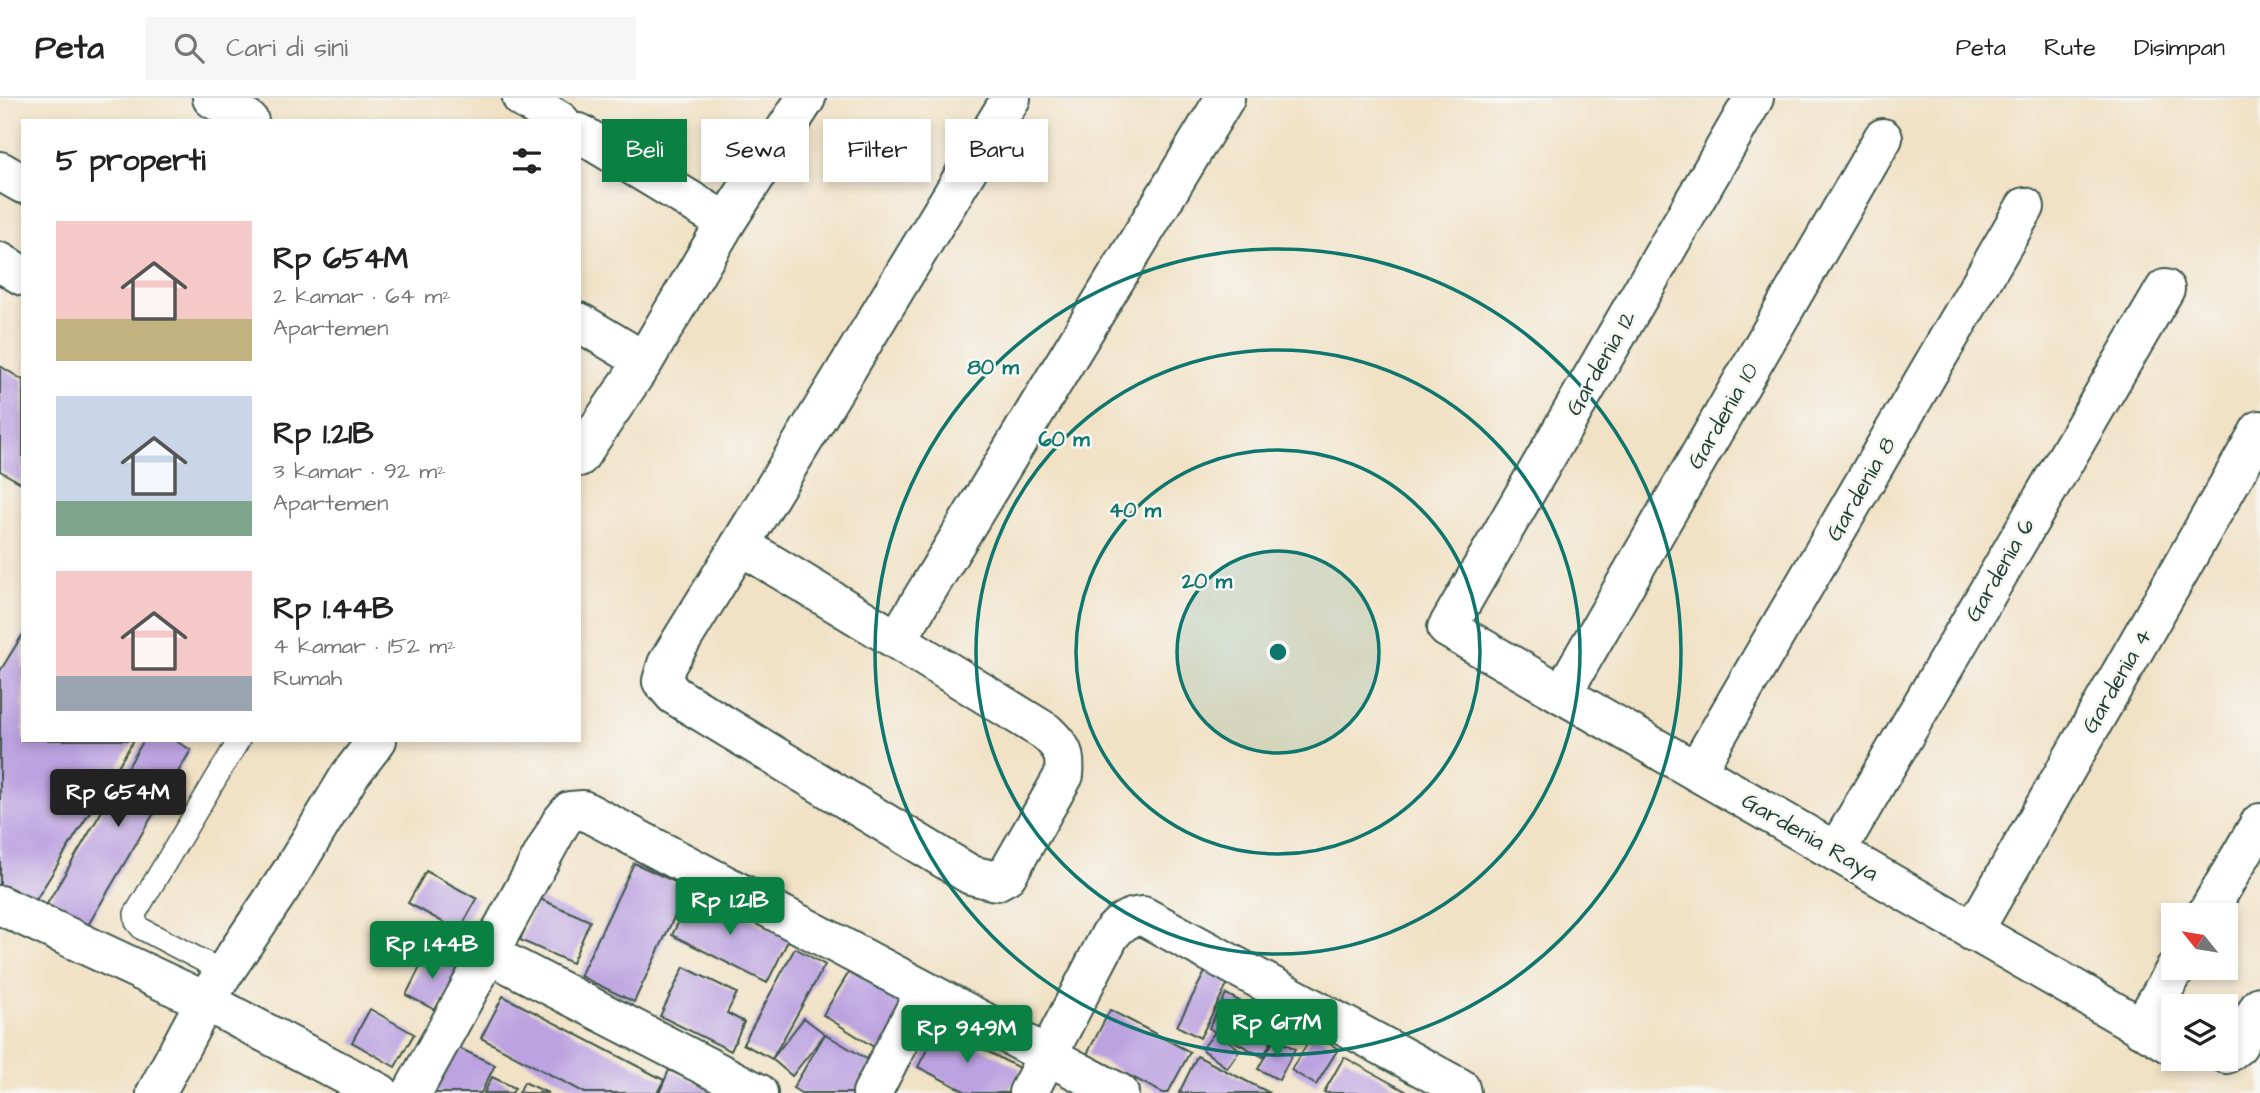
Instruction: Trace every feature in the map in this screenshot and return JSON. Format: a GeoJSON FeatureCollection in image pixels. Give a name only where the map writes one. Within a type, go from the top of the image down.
{"type":"FeatureCollection","features":[{"type":"Feature","properties":{"kind":"street"},"geometry":{"type":"LineString","coordinates":[[212,98],[246,119]]}},
{"type":"Feature","properties":{"kind":"street"},"geometry":{"type":"LineString","coordinates":[[522,98],[557,119]]}},
{"type":"Feature","properties":{"kind":"street"},"geometry":{"type":"LineString","coordinates":[[581,454],[644,361],[726,222],[806,98]]}},
{"type":"Feature","properties":{"kind":"street"},"geometry":{"type":"LineString","coordinates":[[740,545],[1046,732],[1061,746],[1066,762],[1064,775],[1007,875],[996,881],[971,875],[674,695],[662,681],[667,664],[1011,98]]}},
{"type":"Feature","properties":{"kind":"street","name":"Gardenia 12"},"geometry":{"type":"LineString","coordinates":[[1447,628],[1754,98]]}},
{"type":"Feature","properties":{"kind":"street"},"geometry":{"type":"LineString","coordinates":[[897,640],[1213,102]]}},
{"type":"Feature","properties":{"kind":"street"},"geometry":{"type":"LineString","coordinates":[[581,134],[726,222]]}},
{"type":"Feature","properties":{"kind":"street","name":"Gardenia 10"},"geometry":{"type":"LineString","coordinates":[[1562,694],[1883,138]]}},
{"type":"Feature","properties":{"kind":"street"},"geometry":{"type":"LineString","coordinates":[[0,171],[21,183]]}},
{"type":"Feature","properties":{"kind":"street","name":"Gardenia 8"},"geometry":{"type":"LineString","coordinates":[[1696,771],[2025,207]]}},
{"type":"Feature","properties":{"kind":"street"},"geometry":{"type":"LineString","coordinates":[[0,262],[21,275]]}},
{"type":"Feature","properties":{"kind":"street","name":"Gardenia 6"},"geometry":{"type":"LineString","coordinates":[[1836,852],[2165,289]]}},
{"type":"Feature","properties":{"kind":"street"},"geometry":{"type":"LineString","coordinates":[[581,323],[644,361]]}},
{"type":"Feature","properties":{"kind":"street","name":"Gardenia 4"},"geometry":{"type":"LineString","coordinates":[[1973,932],[2260,430]]}},
{"type":"Feature","properties":{"kind":"street","name":"Gardenia Raya"},"geometry":{"type":"LineString","coordinates":[[1447,628],[2157,1037]]}},
{"type":"Feature","properties":{"kind":"street"},"geometry":{"type":"LineString","coordinates":[[156,1093],[214,987],[292,871],[349,775],[375,742]]}},
{"type":"Feature","properties":{"kind":"street"},"geometry":{"type":"LineString","coordinates":[[412,1093],[561,822],[570,811],[583,810],[1119,1093]]}},
{"type":"Feature","properties":{"kind":"street"},"geometry":{"type":"LineString","coordinates":[[2213,903],[2260,823]]}},
{"type":"Feature","properties":{"kind":"street"},"geometry":{"type":"LineString","coordinates":[[0,905],[214,987],[380,1093]]}},
{"type":"Feature","properties":{"kind":"street"},"geometry":{"type":"LineString","coordinates":[[1028,1093],[1110,934],[1121,922],[1132,916],[1143,916],[1460,1088],[1461,1093]]}},
{"type":"Feature","properties":{"kind":"street"},"geometry":{"type":"LineString","coordinates":[[489,954],[758,1093]]}},
{"type":"Feature","properties":{"kind":"street"},"geometry":{"type":"LineString","coordinates":[[2157,1037],[2173,980]]}},
{"type":"Feature","properties":{"kind":"street"},"geometry":{"type":"LineString","coordinates":[[872,1093],[925,991]]}},
{"type":"Feature","properties":{"kind":"street"},"geometry":{"type":"LineString","coordinates":[[2238,1045],[2260,1006]]}},
{"type":"Feature","properties":{"kind":"lane"},"geometry":{"type":"LineString","coordinates":[[214,987],[142,929],[136,922],[135,914],[238,742]]}},
{"type":"Feature","properties":{"kind":"building"},"geometry":{"type":"Polygon","coordinates":[[[0,366],[21,379],[21,483],[0,471],[0,366]]]}},
{"type":"Feature","properties":{"kind":"building"},"geometry":{"type":"Polygon","coordinates":[[[21,637],[21,742],[133,742],[31,908],[0,889],[0,671],[21,637]]]}},
{"type":"Feature","properties":{"kind":"building"},"geometry":{"type":"Polygon","coordinates":[[[143,742],[177,742],[191,750],[87,927],[47,904],[143,742]]]}},
{"type":"Feature","properties":{"kind":"building"},"geometry":{"type":"Polygon","coordinates":[[[634,863],[688,888],[634,1002],[580,976],[634,863]]]}},
{"type":"Feature","properties":{"kind":"building"},"geometry":{"type":"Polygon","coordinates":[[[426,871],[477,899],[459,931],[408,903],[426,871]]]}},
{"type":"Feature","properties":{"kind":"building"},"geometry":{"type":"Polygon","coordinates":[[[694,891],[789,939],[767,983],[672,935],[694,891]]]}},
{"type":"Feature","properties":{"kind":"building"},"geometry":{"type":"Polygon","coordinates":[[[538,898],[590,921],[572,963],[520,940],[538,898]]]}},
{"type":"Feature","properties":{"kind":"building"},"geometry":{"type":"Polygon","coordinates":[[[795,948],[825,965],[772,1059],[743,1044],[795,948]]]}},
{"type":"Feature","properties":{"kind":"building"},"geometry":{"type":"Polygon","coordinates":[[[428,951],[459,968],[437,1011],[406,995],[428,951]]]}},
{"type":"Feature","properties":{"kind":"building"},"geometry":{"type":"Polygon","coordinates":[[[854,964],[913,1002],[882,1052],[823,1015],[854,964]]]}},
{"type":"Feature","properties":{"kind":"building"},"geometry":{"type":"Polygon","coordinates":[[[684,967],[737,993],[727,1013],[744,1022],[731,1051],[660,1016],[684,967]]]}},
{"type":"Feature","properties":{"kind":"building"},"geometry":{"type":"Polygon","coordinates":[[[1206,970],[1229,981],[1200,1038],[1177,1026],[1206,970]]]}},
{"type":"Feature","properties":{"kind":"building"},"geometry":{"type":"Polygon","coordinates":[[[1226,994],[1281,1023],[1263,1057],[1217,1032],[1240,1050],[1227,1068],[1202,1049],[1215,1032],[1209,1028],[1226,994]]]}},
{"type":"Feature","properties":{"kind":"building"},"geometry":{"type":"Polygon","coordinates":[[[503,996],[664,1080],[657,1093],[585,1093],[481,1038],[503,996]]]}},
{"type":"Feature","properties":{"kind":"building"},"geometry":{"type":"Polygon","coordinates":[[[370,1009],[414,1034],[395,1067],[352,1042],[370,1009]]]}},
{"type":"Feature","properties":{"kind":"building"},"geometry":{"type":"Polygon","coordinates":[[[1110,1010],[1190,1052],[1168,1093],[1163,1093],[1087,1054],[1110,1010]]]}},
{"type":"Feature","properties":{"kind":"building"},"geometry":{"type":"Polygon","coordinates":[[[804,1018],[825,1034],[792,1076],[772,1059],[804,1018]]]}},
{"type":"Feature","properties":{"kind":"building"},"geometry":{"type":"Polygon","coordinates":[[[939,1026],[1021,1069],[1008,1093],[968,1093],[918,1067],[939,1026]]]}},
{"type":"Feature","properties":{"kind":"building"},"geometry":{"type":"Polygon","coordinates":[[[1314,1033],[1338,1049],[1316,1085],[1291,1070],[1314,1033]]]}},
{"type":"Feature","properties":{"kind":"building"},"geometry":{"type":"Polygon","coordinates":[[[825,1034],[875,1064],[858,1093],[801,1093],[793,1088],[825,1034]]]}},
{"type":"Feature","properties":{"kind":"building"},"geometry":{"type":"Polygon","coordinates":[[[1275,1038],[1295,1049],[1279,1080],[1258,1069],[1275,1038]]]}},
{"type":"Feature","properties":{"kind":"building"},"geometry":{"type":"Polygon","coordinates":[[[457,1047],[495,1065],[481,1093],[434,1093],[457,1047]]]}},
{"type":"Feature","properties":{"kind":"building"},"geometry":{"type":"Polygon","coordinates":[[[1197,1056],[1250,1083],[1270,1093],[1179,1093],[1197,1056]]]}},
{"type":"Feature","properties":{"kind":"building"},"geometry":{"type":"Polygon","coordinates":[[[1344,1057],[1409,1093],[1324,1092],[1344,1057]]]}},
{"type":"Feature","properties":{"kind":"building"},"geometry":{"type":"Polygon","coordinates":[[[669,1070],[719,1093],[659,1093],[669,1070]]]}},
{"type":"Feature","properties":{"kind":"building"},"geometry":{"type":"Polygon","coordinates":[[[492,1077],[515,1088],[512,1093],[484,1093],[492,1077]]]}},
{"type":"Feature","properties":{"kind":"building"},"geometry":{"type":"Polygon","coordinates":[[[524,1082],[548,1093],[519,1093],[524,1082]]]}}]}
